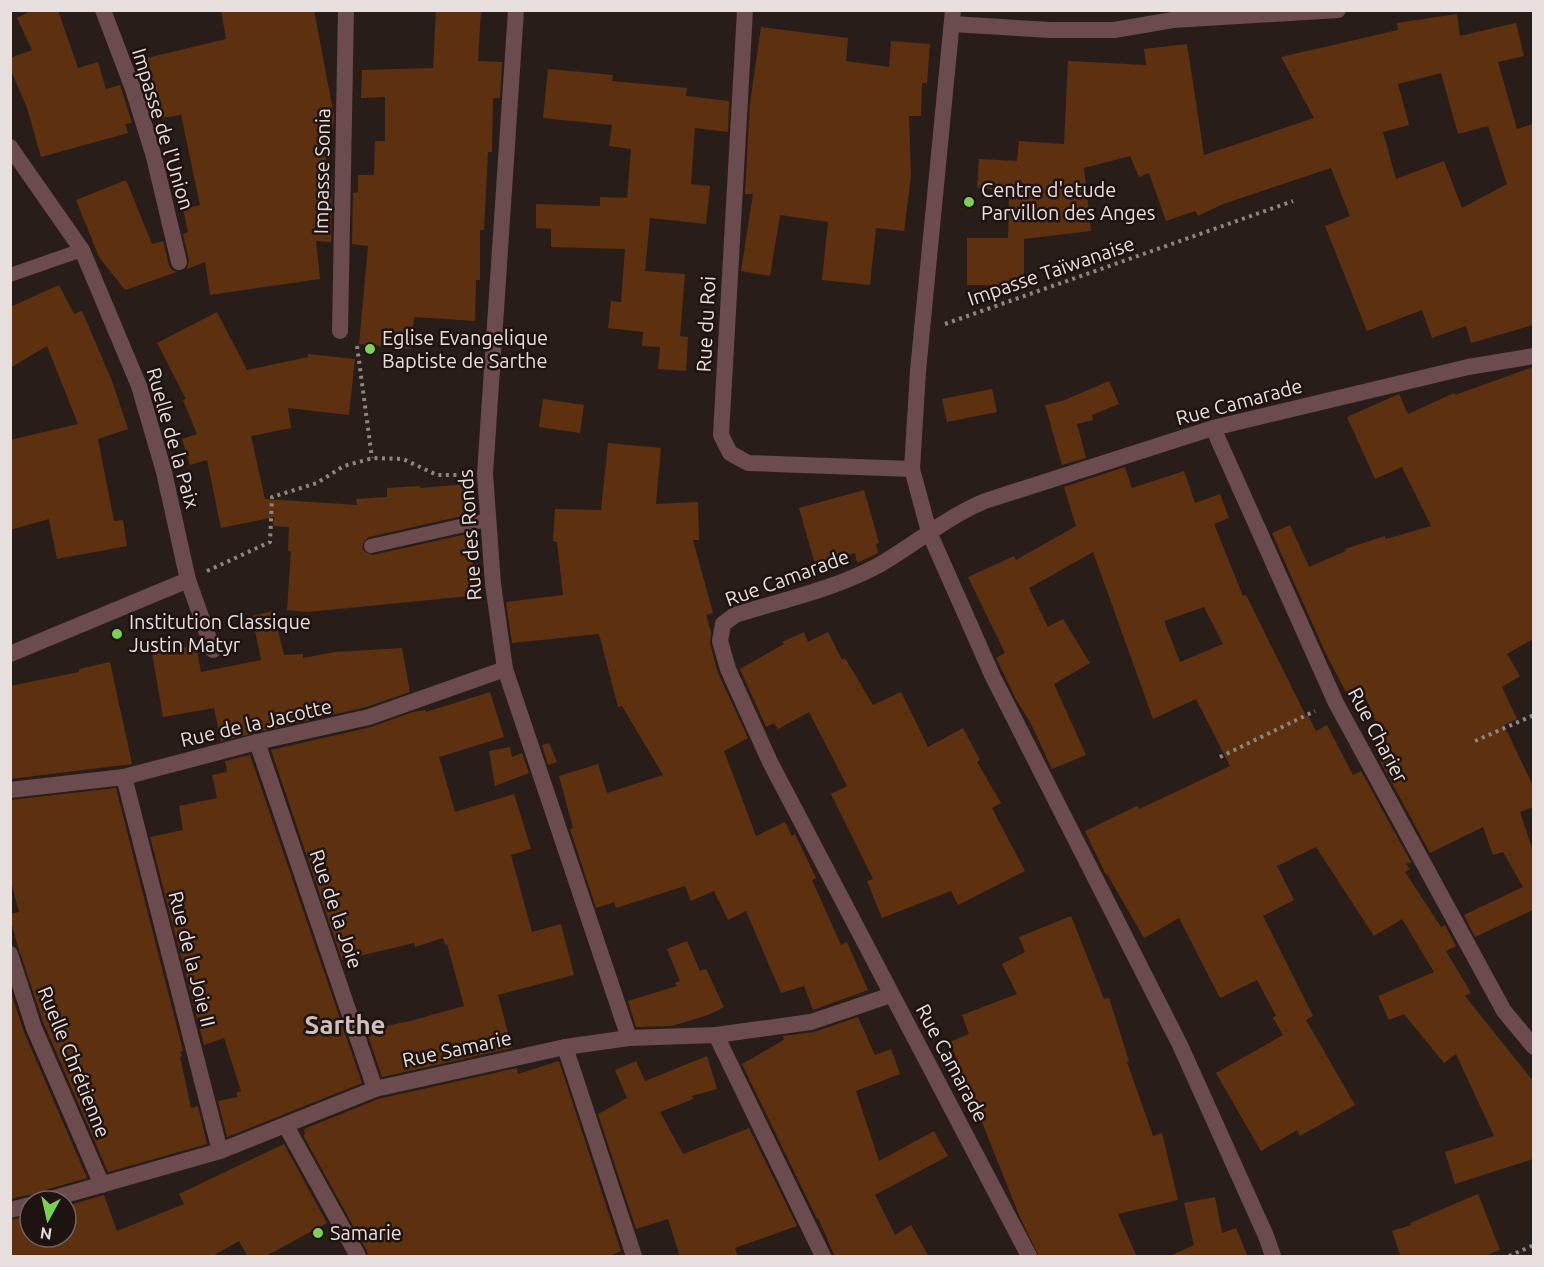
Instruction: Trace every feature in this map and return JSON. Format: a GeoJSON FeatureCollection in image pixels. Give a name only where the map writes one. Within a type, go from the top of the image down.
{"type":"FeatureCollection","features":[{"type":"Feature","properties":{"kind":"street","name":"Impasse de l'Union"},"geometry":{"type":"LineString","coordinates":[[103,10],[133,89],[154,157],[179,262]]}},
{"type":"Feature","properties":{"kind":"street","name":"Impasse Sonia"},"geometry":{"type":"LineString","coordinates":[[340,331],[346,10]]}},
{"type":"Feature","properties":{"kind":"street","name":"Rue des Ronds"},"geometry":{"type":"LineString","coordinates":[[516,10],[486,474],[493,584],[505,669],[629,1038]]}},
{"type":"Feature","properties":{"kind":"street","name":"Rue du Roi"},"geometry":{"type":"LineString","coordinates":[[745,10],[721,435],[730,453],[748,463],[912,469]]}},
{"type":"Feature","properties":{"kind":"street"},"geometry":{"type":"LineString","coordinates":[[1273,1257],[1266,1236],[1180,1045],[993,677],[929,532],[912,469],[922,332],[952,17],[1050,30],[1114,30],[1173,20],[1338,10]]}},
{"type":"Feature","properties":{"kind":"street","name":"Ruelle de la Paix"},"geometry":{"type":"LineString","coordinates":[[10,147],[82,250],[139,386],[164,472],[188,580],[213,650]]}},
{"type":"Feature","properties":{"kind":"street","name":"Rue Camarade"},"geometry":{"type":"LineString","coordinates":[[1029,1257],[770,762],[728,669],[720,641],[723,624],[735,615],[850,579],[879,564],[962,511],[985,501],[1213,429],[1468,367],[1533,356]]}},
{"type":"Feature","properties":{"kind":"street","name":"Rue Charier"},"geometry":{"type":"LineString","coordinates":[[1213,429],[1336,703],[1504,1011],[1533,1047]]}},
{"type":"Feature","properties":{"kind":"street"},"geometry":{"type":"LineString","coordinates":[[10,654],[188,580]]}},
{"type":"Feature","properties":{"kind":"street","name":"Rue de la Jacotte"},"geometry":{"type":"LineString","coordinates":[[10,790],[124,777],[257,742],[369,717],[505,669]]}},
{"type":"Feature","properties":{"kind":"street","name":"Rue de la Joie"},"geometry":{"type":"LineString","coordinates":[[257,742],[375,1089]]}},
{"type":"Feature","properties":{"kind":"street","name":"Rue de la Joie II"},"geometry":{"type":"LineString","coordinates":[[124,777],[220,1151]]}},
{"type":"Feature","properties":{"kind":"street","name":"Ruelle Chrétienne"},"geometry":{"type":"LineString","coordinates":[[10,954],[34,1028],[102,1185]]}},
{"type":"Feature","properties":{"kind":"street","name":"Rue Samarie"},"geometry":{"type":"LineString","coordinates":[[78,1192],[220,1151],[375,1089],[565,1047],[629,1038],[716,1035],[811,1022],[891,995]]}},
{"type":"Feature","properties":{"kind":"street"},"geometry":{"type":"LineString","coordinates":[[716,1035],[823,1257]]}},
{"type":"Feature","properties":{"kind":"street"},"geometry":{"type":"LineString","coordinates":[[565,1047],[634,1257]]}},
{"type":"Feature","properties":{"kind":"street"},"geometry":{"type":"LineString","coordinates":[[286,1126],[358,1257]]}},
{"type":"Feature","properties":{"kind":"lane"},"geometry":{"type":"LineString","coordinates":[[10,275],[82,250]]}},
{"type":"Feature","properties":{"kind":"lane"},"geometry":{"type":"LineString","coordinates":[[371,546],[488,520]]}},
{"type":"Feature","properties":{"kind":"path","name":"Impasse Taïwanaise"},"geometry":{"type":"LineString","coordinates":[[922,332],[1293,201]]}},
{"type":"Feature","properties":{"kind":"path"},"geometry":{"type":"LineString","coordinates":[[340,331],[356,331],[372,458]]}},
{"type":"Feature","properties":{"kind":"path"},"geometry":{"type":"LineString","coordinates":[[188,580],[270,542],[272,497],[317,483],[344,466],[372,458],[403,459],[437,475],[486,474]]}},
{"type":"Feature","properties":{"kind":"path"},"geometry":{"type":"LineString","coordinates":[[1220,757],[1308,713],[1336,703]]}},
{"type":"Feature","properties":{"kind":"path"},"geometry":{"type":"LineString","coordinates":[[1475,741],[1533,715]]}},
{"type":"Feature","properties":{"kind":"path"},"geometry":{"type":"LineString","coordinates":[[1509,1257],[1533,1245]]}},
{"type":"Feature","properties":{"kind":"building"},"geometry":{"type":"Polygon","coordinates":[[[32,10],[58,10],[78,68],[98,62],[106,89],[120,85],[132,123],[125,124],[128,133],[41,157],[27,108],[10,68],[10,58],[32,50],[17,18],[32,10]]]}},
{"type":"Feature","properties":{"kind":"building"},"geometry":{"type":"Polygon","coordinates":[[[221,10],[314,10],[334,116],[333,128],[327,128],[326,175],[332,175],[331,242],[316,241],[320,279],[210,295],[205,262],[187,269],[189,260],[183,234],[188,232],[183,209],[200,205],[181,115],[153,119],[141,80],[147,78],[143,59],[226,39],[221,10]]]}},
{"type":"Feature","properties":{"kind":"building"},"geometry":{"type":"Polygon","coordinates":[[[436,10],[481,10],[478,61],[502,62],[500,98],[493,98],[492,152],[488,152],[484,230],[480,230],[480,280],[476,280],[475,321],[414,317],[411,349],[359,344],[368,246],[352,244],[353,193],[358,192],[358,175],[374,175],[375,141],[385,141],[385,97],[361,98],[362,70],[433,68],[436,10]]]}},
{"type":"Feature","properties":{"kind":"building"},"geometry":{"type":"Polygon","coordinates":[[[1457,14],[1460,36],[1516,23],[1524,56],[1498,62],[1517,129],[1533,124],[1533,325],[1471,343],[1466,326],[1432,338],[1422,310],[1367,331],[1325,226],[1350,216],[1331,168],[1223,204],[1198,216],[1195,211],[1166,221],[1149,173],[1139,177],[1130,156],[1084,168],[1091,231],[1024,239],[1024,285],[967,285],[967,238],[1008,238],[1009,190],[977,188],[979,159],[1017,161],[1019,141],[1064,144],[1068,61],[1146,65],[1144,49],[1187,44],[1204,155],[1314,118],[1281,57],[1398,30],[1397,23],[1457,14]],[[1441,73],[1398,84],[1409,125],[1383,132],[1396,179],[1444,161],[1462,208],[1507,184],[1488,126],[1458,134],[1441,73]]]}},
{"type":"Feature","properties":{"kind":"building"},"geometry":{"type":"Polygon","coordinates":[[[761,27],[848,38],[846,61],[889,67],[891,41],[930,44],[927,83],[922,83],[921,116],[909,116],[911,176],[904,231],[876,228],[870,285],[822,280],[828,222],[780,215],[770,276],[741,271],[753,194],[745,194],[750,103],[761,27]]]}},
{"type":"Feature","properties":{"kind":"building"},"geometry":{"type":"Polygon","coordinates":[[[548,69],[613,75],[612,81],[687,88],[686,96],[729,101],[728,132],[695,128],[691,184],[710,186],[706,224],[650,218],[645,271],[685,274],[680,336],[688,337],[686,371],[658,369],[660,347],[642,346],[643,332],[608,328],[611,301],[621,302],[625,249],[551,247],[551,229],[536,228],[536,204],[600,206],[600,197],[627,198],[631,149],[609,146],[612,125],[543,118],[548,69]]]}},
{"type":"Feature","properties":{"kind":"building"},"geometry":{"type":"Polygon","coordinates":[[[126,180],[152,244],[163,241],[169,265],[177,272],[125,290],[99,257],[76,200],[126,180]]]}},
{"type":"Feature","properties":{"kind":"building"},"geometry":{"type":"Polygon","coordinates":[[[59,285],[74,314],[82,311],[112,381],[128,429],[98,439],[114,521],[123,520],[127,546],[57,559],[49,519],[10,530],[10,440],[78,424],[47,346],[10,368],[10,307],[59,285]]]}},
{"type":"Feature","properties":{"kind":"building"},"geometry":{"type":"Polygon","coordinates":[[[217,312],[247,370],[308,357],[308,354],[355,359],[349,415],[288,408],[291,428],[251,436],[265,499],[357,505],[356,499],[387,497],[387,488],[469,484],[471,514],[369,537],[362,547],[365,552],[373,555],[467,534],[479,595],[308,612],[287,610],[291,552],[288,551],[289,527],[273,526],[274,517],[221,528],[207,460],[190,465],[182,439],[197,434],[183,400],[186,399],[157,343],[217,312]]]}},
{"type":"Feature","properties":{"kind":"building"},"geometry":{"type":"Polygon","coordinates":[[[1533,367],[1533,639],[1507,654],[1520,676],[1502,687],[1517,719],[1504,725],[1533,786],[1533,807],[1520,812],[1533,851],[1533,910],[1475,937],[1464,915],[1523,887],[1503,852],[1493,855],[1483,827],[1430,853],[1380,761],[1391,756],[1361,687],[1347,694],[1326,654],[1272,533],[1290,525],[1309,567],[1346,551],[1345,549],[1385,536],[1386,539],[1431,526],[1402,467],[1375,479],[1347,417],[1399,394],[1408,414],[1454,393],[1455,395],[1533,367]]]}},
{"type":"Feature","properties":{"kind":"building"},"geometry":{"type":"Polygon","coordinates":[[[1109,381],[1119,404],[1092,415],[1093,420],[1077,424],[1086,458],[1062,465],[1045,405],[1062,401],[1109,381]]]}},
{"type":"Feature","properties":{"kind":"building"},"geometry":{"type":"Polygon","coordinates":[[[992,389],[997,412],[947,422],[942,399],[992,389]]]}},
{"type":"Feature","properties":{"kind":"building"},"geometry":{"type":"Polygon","coordinates":[[[543,399],[584,405],[580,433],[539,427],[543,399]]]}},
{"type":"Feature","properties":{"kind":"building"},"geometry":{"type":"Polygon","coordinates":[[[608,443],[661,448],[656,504],[698,502],[699,540],[693,540],[713,613],[706,615],[711,632],[710,644],[718,673],[748,738],[724,751],[756,836],[785,822],[792,836],[795,834],[816,878],[812,880],[841,945],[847,942],[868,990],[813,1010],[804,986],[781,993],[746,911],[728,920],[714,891],[691,901],[685,886],[616,908],[614,902],[596,908],[570,829],[573,828],[559,776],[598,764],[607,793],[663,775],[622,706],[618,707],[599,634],[512,643],[506,602],[563,595],[557,542],[553,541],[555,509],[601,510],[608,443]]]}},
{"type":"Feature","properties":{"kind":"building"},"geometry":{"type":"Polygon","coordinates":[[[1125,467],[1132,488],[1184,471],[1195,503],[1220,494],[1229,518],[1214,524],[1243,596],[1246,595],[1306,716],[1308,715],[1316,731],[1327,725],[1353,775],[1361,771],[1411,862],[1406,864],[1410,869],[1405,872],[1441,927],[1445,925],[1456,946],[1446,951],[1471,993],[1465,996],[1533,1081],[1533,1159],[1455,1184],[1445,1152],[1494,1136],[1456,1054],[1444,1063],[1404,1014],[1389,1020],[1378,996],[1434,972],[1402,919],[1374,936],[1316,847],[1277,866],[1294,900],[1263,916],[1313,1016],[1306,1020],[1355,1105],[1300,1136],[1297,1130],[1261,1151],[1216,1073],[1283,1035],[1257,980],[1220,998],[1179,918],[1144,938],[1106,875],[1085,831],[1137,806],[1139,809],[1230,766],[1196,699],[1153,719],[1093,552],[1029,588],[1048,627],[1063,619],[1090,663],[1054,684],[1086,755],[1052,769],[996,658],[1005,653],[968,577],[1014,556],[1016,560],[1076,526],[1064,487],[1125,467]],[[1204,607],[1164,621],[1180,662],[1223,644],[1204,607]]]}},
{"type":"Feature","properties":{"kind":"building"},"geometry":{"type":"Polygon","coordinates":[[[864,490],[879,543],[876,544],[878,553],[857,563],[855,553],[815,564],[799,508],[864,490]]]}},
{"type":"Feature","properties":{"kind":"building"},"geometry":{"type":"Polygon","coordinates":[[[273,611],[284,655],[303,654],[303,658],[335,652],[402,648],[410,692],[366,707],[221,741],[214,708],[163,717],[152,653],[196,645],[201,672],[261,660],[252,616],[273,611]]]}},
{"type":"Feature","properties":{"kind":"building"},"geometry":{"type":"Polygon","coordinates":[[[804,632],[808,642],[828,632],[842,660],[845,658],[873,705],[901,692],[928,747],[963,728],[980,760],[977,762],[1001,803],[992,808],[1025,871],[958,905],[951,891],[882,918],[867,881],[873,879],[831,794],[847,786],[809,712],[778,729],[774,723],[766,727],[740,669],[784,644],[782,642],[804,632]]]}},
{"type":"Feature","properties":{"kind":"building"},"geometry":{"type":"Polygon","coordinates":[[[110,662],[132,764],[10,779],[10,686],[79,672],[79,669],[110,662]]]}},
{"type":"Feature","properties":{"kind":"building"},"geometry":{"type":"Polygon","coordinates":[[[490,692],[504,737],[439,757],[455,812],[514,794],[531,849],[511,855],[532,932],[561,924],[574,975],[498,995],[512,1048],[382,1077],[366,1030],[464,1006],[447,944],[445,945],[443,938],[415,947],[414,943],[342,960],[271,750],[371,727],[413,712],[425,710],[426,712],[490,692]]]}},
{"type":"Feature","properties":{"kind":"building"},"geometry":{"type":"Polygon","coordinates":[[[549,743],[557,762],[548,765],[542,745],[549,743]]]}},
{"type":"Feature","properties":{"kind":"building"},"geometry":{"type":"Polygon","coordinates":[[[510,747],[512,757],[522,753],[529,773],[495,786],[489,751],[510,747]]]}},
{"type":"Feature","properties":{"kind":"building"},"geometry":{"type":"Polygon","coordinates":[[[250,755],[362,1083],[227,1137],[218,1101],[238,1097],[236,1093],[241,1091],[224,1038],[204,1045],[150,837],[183,830],[179,806],[217,798],[212,775],[227,772],[225,761],[250,755]]]}},
{"type":"Feature","properties":{"kind":"building"},"geometry":{"type":"Polygon","coordinates":[[[116,788],[183,1051],[180,1052],[182,1056],[180,1057],[191,1108],[198,1106],[207,1144],[108,1172],[44,1024],[10,918],[10,914],[19,912],[10,878],[10,800],[116,788]]]}},
{"type":"Feature","properties":{"kind":"building"},"geometry":{"type":"Polygon","coordinates":[[[1071,916],[1104,999],[1109,998],[1129,1061],[1127,1062],[1153,1136],[1162,1133],[1178,1200],[1118,1214],[1137,1257],[1039,1257],[1019,1215],[950,1042],[969,1034],[962,1015],[1017,994],[1002,964],[1025,952],[1019,937],[1071,916]]]}},
{"type":"Feature","properties":{"kind":"building"},"geometry":{"type":"Polygon","coordinates":[[[687,941],[700,971],[706,969],[724,1007],[708,1015],[672,1026],[636,1027],[628,1001],[677,986],[675,983],[680,981],[667,949],[687,941]]]}},
{"type":"Feature","properties":{"kind":"building"},"geometry":{"type":"Polygon","coordinates":[[[10,990],[24,1032],[87,1178],[48,1189],[18,1189],[18,1197],[10,1199],[10,990]]]}},
{"type":"Feature","properties":{"kind":"building"},"geometry":{"type":"Polygon","coordinates":[[[858,1017],[875,1055],[891,1049],[900,1074],[856,1091],[879,1161],[934,1131],[948,1156],[875,1195],[895,1235],[911,1225],[929,1257],[835,1257],[742,1064],[784,1040],[783,1036],[814,1032],[858,1017]]]}},
{"type":"Feature","properties":{"kind":"building"},"geometry":{"type":"Polygon","coordinates":[[[707,1056],[717,1089],[692,1096],[693,1099],[660,1112],[683,1154],[749,1128],[797,1226],[735,1248],[738,1257],[680,1257],[668,1219],[636,1229],[598,1114],[627,1098],[615,1070],[636,1061],[645,1081],[707,1056]]]}},
{"type":"Feature","properties":{"kind":"building"},"geometry":{"type":"Polygon","coordinates":[[[559,1061],[621,1251],[607,1257],[368,1257],[367,1251],[303,1135],[305,1134],[304,1129],[378,1099],[517,1068],[518,1074],[559,1061]]]}},
{"type":"Feature","properties":{"kind":"building"},"geometry":{"type":"Polygon","coordinates":[[[284,1144],[327,1223],[264,1257],[248,1257],[239,1241],[211,1257],[10,1257],[10,1220],[18,1218],[18,1249],[78,1249],[78,1203],[104,1195],[117,1231],[184,1204],[179,1194],[284,1144]]]}},
{"type":"Feature","properties":{"kind":"building"},"geometry":{"type":"Polygon","coordinates":[[[1478,1194],[1500,1250],[1482,1257],[1401,1257],[1392,1231],[1411,1225],[1410,1223],[1478,1194]]]}},
{"type":"Feature","properties":{"kind":"building"},"geometry":{"type":"Polygon","coordinates":[[[1215,1197],[1222,1233],[1236,1228],[1248,1257],[1168,1257],[1194,1245],[1184,1203],[1215,1197]]]}},
{"type":"Feature","properties":{"kind":"place","name":"Centre d'etude Parvillon des Anges"},"geometry":{"type":"Point","coordinates":[969,202]}},
{"type":"Feature","properties":{"kind":"place","name":"Eglise Evangelique Baptiste de Sarthe"},"geometry":{"type":"Point","coordinates":[370,349]}},
{"type":"Feature","properties":{"kind":"place","name":"Institution Classique Justin Matyr"},"geometry":{"type":"Point","coordinates":[117,634]}},
{"type":"Feature","properties":{"kind":"place","name":"Samarie"},"geometry":{"type":"Point","coordinates":[318,1233]}},
{"type":"Feature","properties":{"kind":"district","name":"Sarthe"},"geometry":{"type":"Point","coordinates":[345,1025]}}]}
